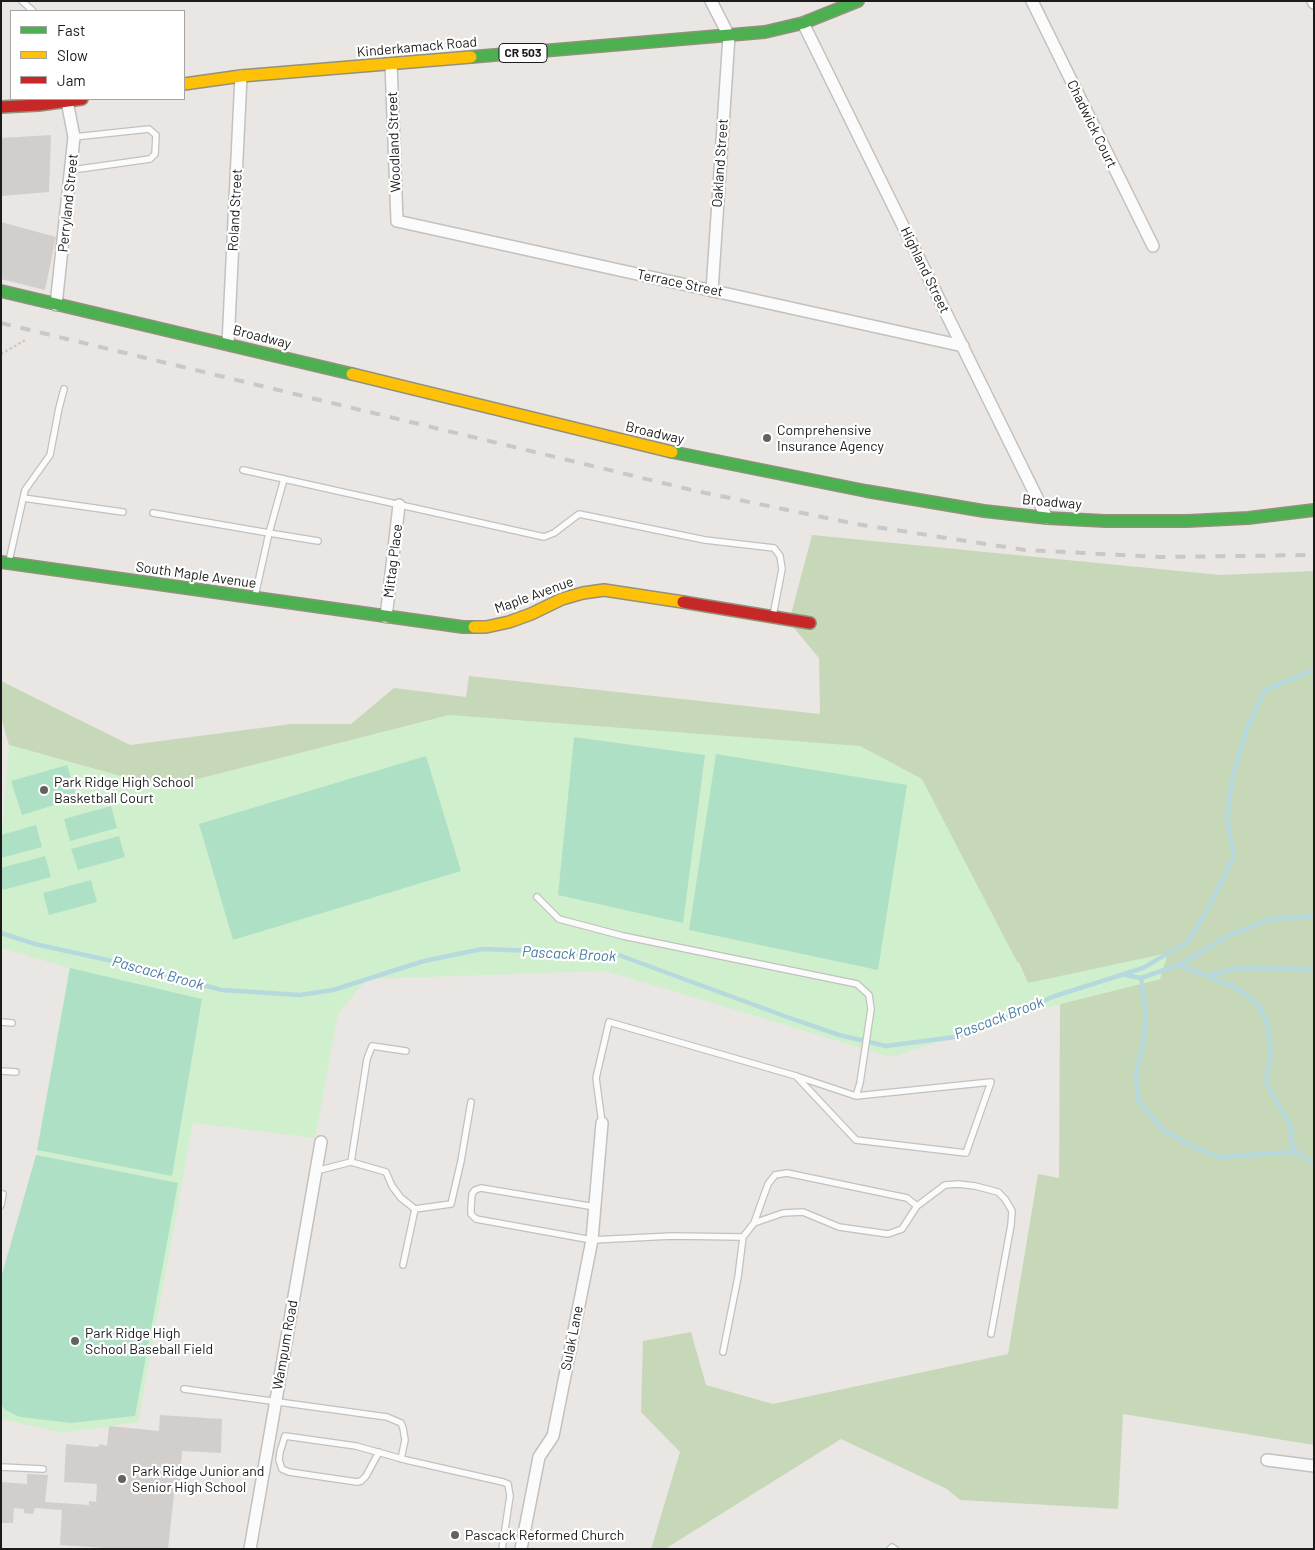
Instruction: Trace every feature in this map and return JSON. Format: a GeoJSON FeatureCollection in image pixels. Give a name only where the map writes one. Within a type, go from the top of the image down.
{"type":"FeatureCollection","features":[{"type":"Feature","properties":{"kind":"street"},"geometry":{"type":"LineString","coordinates":[[711,1],[729,36]]}},
{"type":"Feature","properties":{"kind":"street","name":"Kinderkamack Road"},"geometry":{"type":"LineString","coordinates":[[185,84],[242,76],[765,32],[803,23],[858,1]]}},
{"type":"Feature","properties":{"kind":"street","name":"Chadwick Court"},"geometry":{"type":"LineString","coordinates":[[1032,1],[1152,246]]}},
{"type":"Feature","properties":{"kind":"street","name":"Highland Street"},"geometry":{"type":"LineString","coordinates":[[803,23],[1047,518]]}},
{"type":"Feature","properties":{"kind":"street","name":"Oakland Street"},"geometry":{"type":"LineString","coordinates":[[712,290],[729,36]]}},
{"type":"Feature","properties":{"kind":"street","name":"Woodland Street"},"geometry":{"type":"LineString","coordinates":[[391,64],[397,221]]}},
{"type":"Feature","properties":{"kind":"street","name":"Roland Street"},"geometry":{"type":"LineString","coordinates":[[228,344],[242,76]]}},
{"type":"Feature","properties":{"kind":"street"},"geometry":{"type":"LineString","coordinates":[[1,107],[75,100]]}},
{"type":"Feature","properties":{"kind":"street","name":"Perryland Street"},"geometry":{"type":"LineString","coordinates":[[56,305],[72,170],[74,137],[68,101]]}},
{"type":"Feature","properties":{"kind":"street","name":"Terrace Street"},"geometry":{"type":"LineString","coordinates":[[397,221],[963,346]]}},
{"type":"Feature","properties":{"kind":"street","name":"Broadway"},"geometry":{"type":"LineString","coordinates":[[1,291],[228,344],[647,447],[866,491],[1047,518],[1126,522],[1187,522],[1248,518],[1314,510]]}},
{"type":"Feature","properties":{"kind":"street","name":"Mittag Place"},"geometry":{"type":"LineString","coordinates":[[386,617],[399,505]]}},
{"type":"Feature","properties":{"kind":"street","name":"South Maple Avenue"},"geometry":{"type":"LineString","coordinates":[[5,563],[386,617]]}},
{"type":"Feature","properties":{"kind":"street","name":"Maple Avenue"},"geometry":{"type":"LineString","coordinates":[[386,617],[463,627],[486,626],[509,622],[562,599],[604,590],[810,623]]}},
{"type":"Feature","properties":{"kind":"street","name":"Sulak Lane"},"geometry":{"type":"LineString","coordinates":[[521,1549],[539,1457],[553,1436],[592,1240],[602,1123]]}},
{"type":"Feature","properties":{"kind":"street","name":"Wampum Road"},"geometry":{"type":"LineString","coordinates":[[250,1549],[321,1142]]}},
{"type":"Feature","properties":{"kind":"street"},"geometry":{"type":"LineString","coordinates":[[1267,1460],[1314,1466]]}},
{"type":"Feature","properties":{"kind":"lane"},"geometry":{"type":"LineString","coordinates":[[22,1],[32,10]]}},
{"type":"Feature","properties":{"kind":"lane"},"geometry":{"type":"LineString","coordinates":[[72,170],[150,159],[155,154],[156,136],[149,129],[74,137]]}},
{"type":"Feature","properties":{"kind":"lane"},"geometry":{"type":"LineString","coordinates":[[5,563],[25,490],[50,455],[64,389]]}},
{"type":"Feature","properties":{"kind":"lane"},"geometry":{"type":"LineString","coordinates":[[243,470],[544,537],[554,533],[579,514],[705,540],[774,548],[780,556],[782,569],[773,616]]}},
{"type":"Feature","properties":{"kind":"lane"},"geometry":{"type":"LineString","coordinates":[[255,598],[269,533],[284,479]]}},
{"type":"Feature","properties":{"kind":"lane"},"geometry":{"type":"LineString","coordinates":[[23,498],[123,512]]}},
{"type":"Feature","properties":{"kind":"lane"},"geometry":{"type":"LineString","coordinates":[[153,513],[318,541]]}},
{"type":"Feature","properties":{"kind":"lane"},"geometry":{"type":"LineString","coordinates":[[537,897],[559,919],[623,936],[857,984],[869,995],[871,1009],[860,1083],[856,1096]]}},
{"type":"Feature","properties":{"kind":"lane"},"geometry":{"type":"LineString","coordinates":[[1,1022],[12,1023]]}},
{"type":"Feature","properties":{"kind":"lane"},"geometry":{"type":"LineString","coordinates":[[602,1123],[596,1078],[610,1022],[796,1076],[856,1096],[991,1082],[966,1153],[856,1140],[796,1076]]}},
{"type":"Feature","properties":{"kind":"lane"},"geometry":{"type":"LineString","coordinates":[[351,1162],[367,1059],[372,1046],[406,1051]]}},
{"type":"Feature","properties":{"kind":"lane"},"geometry":{"type":"LineString","coordinates":[[1,1071],[16,1072]]}},
{"type":"Feature","properties":{"kind":"lane"},"geometry":{"type":"LineString","coordinates":[[316,1170],[351,1162],[386,1172],[396,1192],[415,1209],[451,1204],[462,1161],[471,1102]]}},
{"type":"Feature","properties":{"kind":"lane"},"geometry":{"type":"LineString","coordinates":[[723,1352],[738,1277],[743,1237],[754,1224],[768,1184],[775,1175],[787,1173],[907,1198],[917,1206]]}},
{"type":"Feature","properties":{"kind":"lane"},"geometry":{"type":"LineString","coordinates":[[754,1224],[783,1213],[803,1212],[839,1227],[888,1234],[902,1229],[917,1206],[945,1186],[958,1184],[976,1186],[998,1192],[1012,1211],[991,1334]]}},
{"type":"Feature","properties":{"kind":"lane"},"geometry":{"type":"LineString","coordinates":[[595,1207],[481,1188],[475,1190],[472,1194],[471,1214],[476,1219],[592,1240],[672,1236],[743,1237]]}},
{"type":"Feature","properties":{"kind":"lane"},"geometry":{"type":"LineString","coordinates":[[1,1194],[3,1194],[1,1205]]}},
{"type":"Feature","properties":{"kind":"lane"},"geometry":{"type":"LineString","coordinates":[[403,1265],[415,1209]]}},
{"type":"Feature","properties":{"kind":"lane"},"geometry":{"type":"LineString","coordinates":[[184,1389],[387,1417],[401,1423],[405,1440],[401,1459]]}},
{"type":"Feature","properties":{"kind":"lane"},"geometry":{"type":"LineString","coordinates":[[270,1434],[356,1446],[401,1459],[508,1484],[510,1496],[502,1549]]}},
{"type":"Feature","properties":{"kind":"lane"},"geometry":{"type":"LineString","coordinates":[[285,1436],[279,1460],[282,1469],[289,1472],[361,1481],[366,1476],[379,1452]]}},
{"type":"Feature","properties":{"kind":"lane"},"geometry":{"type":"LineString","coordinates":[[1,1467],[43,1469]]}},
{"type":"Feature","properties":{"kind":"lane"},"geometry":{"type":"LineString","coordinates":[[890,1549],[895,1549]]}},
{"type":"Feature","properties":{"kind":"path"},"geometry":{"type":"LineString","coordinates":[[1,354],[28,339]]}},
{"type":"Feature","properties":{"kind":"green space"},"geometry":{"type":"Polygon","coordinates":[[[812,535],[1220,575],[1314,571],[1314,1445],[1123,1414],[1118,1509],[960,1500],[947,1489],[841,1439],[665,1549],[651,1549],[680,1452],[641,1412],[643,1341],[691,1332],[706,1385],[773,1404],[1008,1354],[1038,1174],[1059,1178],[1060,1004],[1160,979],[1028,983],[1019,963],[450,715],[163,788],[9,745],[1,717],[1,681],[130,745],[291,724],[351,724],[394,688],[466,697],[469,676],[820,714],[819,658],[789,622],[812,535]]]}},
{"type":"Feature","properties":{"kind":"green space"},"geometry":{"type":"Polygon","coordinates":[[[450,715],[860,746],[922,779],[1028,983],[1168,953],[1160,979],[1060,1004],[891,1057],[606,971],[367,979],[338,1014],[315,1138],[193,1123],[138,1422],[63,1433],[1,1419],[1,1279],[15,1279],[69,968],[1,948],[1,824],[3,823],[9,745],[163,788],[450,715]]]}},
{"type":"Feature","properties":{"kind":"green space"},"geometry":{"type":"Polygon","coordinates":[[[574,737],[705,755],[683,923],[558,895],[574,737]]]}},
{"type":"Feature","properties":{"kind":"green space"},"geometry":{"type":"Polygon","coordinates":[[[716,754],[907,785],[878,970],[689,930],[716,754]]]}},
{"type":"Feature","properties":{"kind":"green space"},"geometry":{"type":"Polygon","coordinates":[[[426,756],[461,871],[233,940],[199,824],[426,756]]]}},
{"type":"Feature","properties":{"kind":"green space","name":"Park Ridge High School Basketball Court"},"geometry":{"type":"Polygon","coordinates":[[[67,765],[77,798],[22,815],[11,781],[67,765]]]}},
{"type":"Feature","properties":{"kind":"green space"},"geometry":{"type":"Polygon","coordinates":[[[111,806],[117,828],[70,841],[64,819],[111,806]]]}},
{"type":"Feature","properties":{"kind":"green space"},"geometry":{"type":"Polygon","coordinates":[[[36,825],[42,847],[1,858],[1,835],[36,825]]]}},
{"type":"Feature","properties":{"kind":"green space"},"geometry":{"type":"Polygon","coordinates":[[[119,836],[125,857],[78,870],[71,849],[119,836]]]}},
{"type":"Feature","properties":{"kind":"green space"},"geometry":{"type":"Polygon","coordinates":[[[45,856],[51,877],[3,890],[1,868],[45,856]]]}},
{"type":"Feature","properties":{"kind":"green space"},"geometry":{"type":"Polygon","coordinates":[[[91,880],[97,902],[49,915],[43,893],[91,880]]]}},
{"type":"Feature","properties":{"kind":"green space"},"geometry":{"type":"Polygon","coordinates":[[[70,968],[202,999],[172,1176],[37,1150],[70,968]]]}},
{"type":"Feature","properties":{"kind":"green space","name":"Park Ridge High School Baseball Field"},"geometry":{"type":"Polygon","coordinates":[[[36,1155],[178,1183],[135,1416],[71,1423],[20,1417],[5,1410],[1,1404],[1,1278],[36,1155]]]}},
{"type":"Feature","properties":{"kind":"building"},"geometry":{"type":"Polygon","coordinates":[[[51,135],[49,192],[1,196],[1,138],[51,135]]]}},
{"type":"Feature","properties":{"kind":"building"},"geometry":{"type":"Polygon","coordinates":[[[1,222],[56,237],[45,290],[1,279],[1,222]]]}},
{"type":"Feature","properties":{"kind":"building","name":"Park Ridge Junior and Senior High School"},"geometry":{"type":"Polygon","coordinates":[[[160,1415],[222,1419],[221,1453],[182,1451],[180,1482],[170,1483],[170,1486],[175,1486],[168,1549],[118,1549],[60,1545],[62,1510],[35,1508],[33,1514],[24,1513],[24,1509],[14,1508],[13,1523],[1,1523],[1,1482],[27,1484],[27,1474],[48,1475],[45,1502],[89,1505],[89,1501],[96,1502],[97,1484],[64,1482],[66,1444],[98,1447],[100,1444],[107,1446],[109,1426],[159,1431],[160,1415]]]}},
{"type":"Feature","properties":{"kind":"waterway","name":"Pascack Brook"},"geometry":{"type":"LineString","coordinates":[[1,933],[35,944],[112,961],[222,990],[300,995],[333,990],[424,961],[482,949],[616,954],[839,1035],[886,1046],[955,1037],[1055,996],[1143,968],[1189,941],[1212,901],[1234,856],[1227,818],[1232,780],[1247,728],[1265,690],[1314,670]]}},
{"type":"Feature","properties":{"kind":"waterway"},"geometry":{"type":"LineString","coordinates":[[1141,978],[1179,965],[1228,936],[1269,919],[1314,916]]}},
{"type":"Feature","properties":{"kind":"waterway"},"geometry":{"type":"LineString","coordinates":[[1179,965],[1235,987],[1258,1004],[1267,1023],[1271,1053],[1266,1083],[1291,1127],[1291,1142],[1296,1152]]}},
{"type":"Feature","properties":{"kind":"waterway"},"geometry":{"type":"LineString","coordinates":[[1210,975],[1240,968],[1314,969]]}},
{"type":"Feature","properties":{"kind":"waterway","name":"Pascack Brook"},"geometry":{"type":"LineString","coordinates":[[1125,975],[1141,978],[1146,1014],[1143,1045],[1136,1072],[1138,1100],[1163,1130],[1192,1146],[1218,1157],[1296,1152],[1314,1164]]}},
{"type":"Feature","properties":{"kind":"railway"},"geometry":{"type":"LineString","coordinates":[[1,323],[696,491],[856,524],[1025,550],[1161,557],[1314,555]]}},
{"type":"Feature","properties":{"kind":"traffic: fast"},"geometry":{"type":"LineString","coordinates":[[471,57],[765,32],[803,23],[858,1]]}},
{"type":"Feature","properties":{"kind":"traffic: fast"},"geometry":{"type":"LineString","coordinates":[[1,291],[352,374]]}},
{"type":"Feature","properties":{"kind":"traffic: fast"},"geometry":{"type":"LineString","coordinates":[[672,452],[866,491],[984,511],[1047,518],[1105,521],[1187,521],[1248,518],[1314,510]]}},
{"type":"Feature","properties":{"kind":"traffic: fast"},"geometry":{"type":"LineString","coordinates":[[1,562],[474,627]]}},
{"type":"Feature","properties":{"kind":"traffic: slow"},"geometry":{"type":"LineString","coordinates":[[185,84],[241,76],[471,57]]}},
{"type":"Feature","properties":{"kind":"traffic: slow"},"geometry":{"type":"LineString","coordinates":[[352,374],[672,452]]}},
{"type":"Feature","properties":{"kind":"traffic: slow"},"geometry":{"type":"LineString","coordinates":[[474,627],[486,627],[509,622],[562,599],[604,590],[683,602]]}},
{"type":"Feature","properties":{"kind":"traffic: jam"},"geometry":{"type":"LineString","coordinates":[[1,107],[39,105],[75,100]]}},
{"type":"Feature","properties":{"kind":"traffic: jam"},"geometry":{"type":"LineString","coordinates":[[683,602],[810,623]]}},
{"type":"Feature","properties":{"kind":"place","name":"Comprehensive Insurance Agency"},"geometry":{"type":"Point","coordinates":[767,438]}},
{"type":"Feature","properties":{"kind":"place","name":"Park Ridge High School Basketball Court"},"geometry":{"type":"Point","coordinates":[44,790]}},
{"type":"Feature","properties":{"kind":"place","name":"Park Ridge High School Baseball Field"},"geometry":{"type":"Point","coordinates":[75,1341]}},
{"type":"Feature","properties":{"kind":"place","name":"Park Ridge Junior and Senior High School"},"geometry":{"type":"Point","coordinates":[122,1479]}},
{"type":"Feature","properties":{"kind":"place","name":"Pascack Reformed Church"},"geometry":{"type":"Point","coordinates":[455,1535]}}]}
